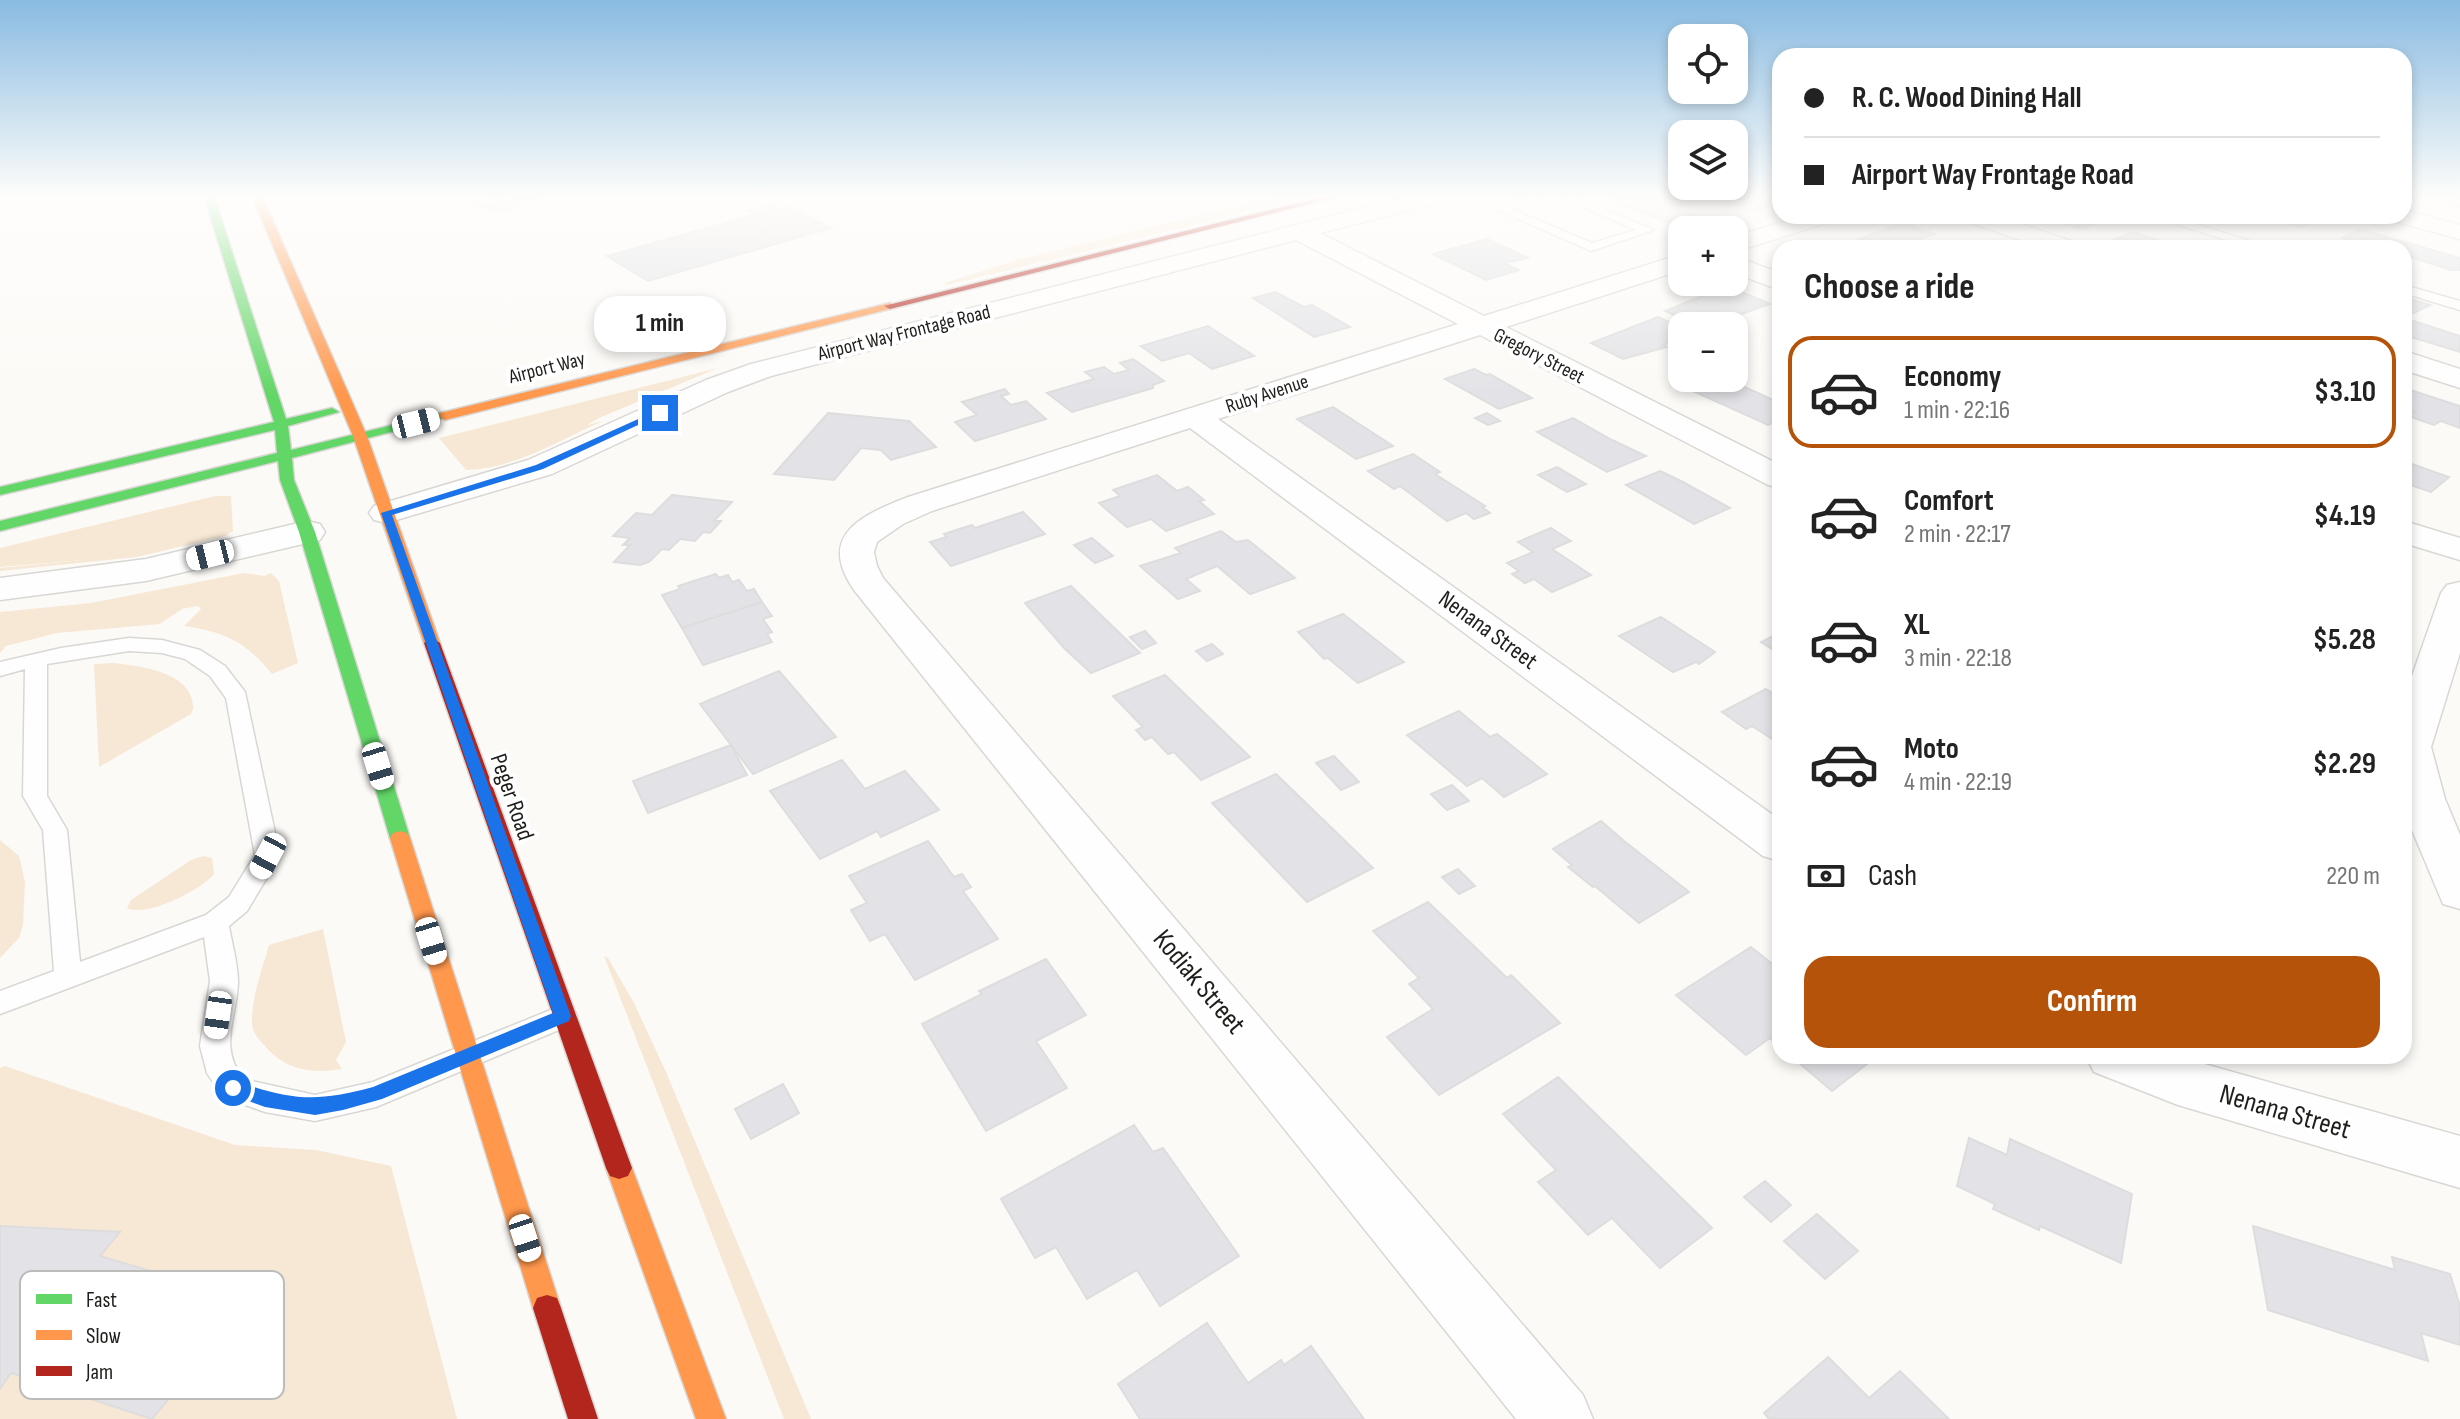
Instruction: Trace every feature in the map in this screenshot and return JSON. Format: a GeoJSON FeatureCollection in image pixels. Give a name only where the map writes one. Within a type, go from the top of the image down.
{"type":"FeatureCollection","features":[{"type":"Feature","properties":{"kind":"main road"},"geometry":{"type":"LineString","coordinates":[[230,262],[281,424],[287,480],[307,532],[467,1057],[583,1419]]}},
{"type":"Feature","properties":{"kind":"main road","name":"Peger Road"},"geometry":{"type":"LineString","coordinates":[[288,262],[356,407],[360,436],[386,513],[563,1016],[711,1419]]}},
{"type":"Feature","properties":{"kind":"main road","name":"Airport Way"},"geometry":{"type":"LineString","coordinates":[[0,526],[1067,262]]}},
{"type":"Feature","properties":{"kind":"main road"},"geometry":{"type":"LineString","coordinates":[[0,491],[356,407]]}},
{"type":"Feature","properties":{"kind":"street","name":"Airport Way Frontage Road"},"geometry":{"type":"LineString","coordinates":[[386,513],[540,467],[717,386],[761,370],[1181,262]]}},
{"type":"Feature","properties":{"kind":"street","name":"Gregory Street"},"geometry":{"type":"LineString","coordinates":[[1357,262],[1772,474]]}},
{"type":"Feature","properties":{"kind":"street","name":"Ruby Avenue"},"geometry":{"type":"LineString","coordinates":[[858,539],[891,516],[920,504],[1668,266]]}},
{"type":"Feature","properties":{"kind":"street"},"geometry":{"type":"LineString","coordinates":[[1748,269],[1772,279]]}},
{"type":"Feature","properties":{"kind":"street"},"geometry":{"type":"LineString","coordinates":[[2412,363],[2460,379]]}},
{"type":"Feature","properties":{"kind":"street","name":"Nenana Street"},"geometry":{"type":"LineString","coordinates":[[1195,417],[1772,838]]}},
{"type":"Feature","properties":{"kind":"street"},"geometry":{"type":"LineString","coordinates":[[0,589],[146,570],[307,532]]}},
{"type":"Feature","properties":{"kind":"street"},"geometry":{"type":"LineString","coordinates":[[2412,534],[2460,549]]}},
{"type":"Feature","properties":{"kind":"street","name":"Kodiak Street"},"geometry":{"type":"LineString","coordinates":[[858,539],[854,549],[855,559],[867,582],[1559,1419]]}},
{"type":"Feature","properties":{"kind":"street"},"geometry":{"type":"LineString","coordinates":[[2412,729],[2460,593]]}},
{"type":"Feature","properties":{"kind":"street"},"geometry":{"type":"LineString","coordinates":[[2412,766],[2422,799],[2460,891]]}},
{"type":"Feature","properties":{"kind":"street","name":"Nenana Street"},"geometry":{"type":"LineString","coordinates":[[2134,1064],[2178,1081],[2460,1162]]}},
{"type":"Feature","properties":{"kind":"lane"},"geometry":{"type":"LineString","coordinates":[[2412,291],[2460,306]]}},
{"type":"Feature","properties":{"kind":"lane"},"geometry":{"type":"LineString","coordinates":[[0,669],[84,648],[123,644],[153,646],[198,656],[230,681],[237,697],[268,856],[238,904],[215,922],[0,1003]]}},
{"type":"Feature","properties":{"kind":"lane"},"geometry":{"type":"LineString","coordinates":[[36,659],[35,796],[55,830],[68,977]]}},
{"type":"Feature","properties":{"kind":"lane"},"geometry":{"type":"LineString","coordinates":[[215,922],[224,981],[214,1046],[222,1073],[233,1088],[265,1099],[315,1108],[376,1094],[563,1016]]}},
{"type":"Feature","properties":{"kind":"shaded area"},"geometry":{"type":"Polygon","coordinates":[[[1010,262],[1041,262],[948,285],[944,283],[1010,262]]]}},
{"type":"Feature","properties":{"kind":"shaded area"},"geometry":{"type":"Polygon","coordinates":[[[718,368],[599,418],[587,425],[603,421],[502,465],[466,470],[439,438],[718,368]]]}},
{"type":"Feature","properties":{"kind":"shaded area"},"geometry":{"type":"Polygon","coordinates":[[[215,496],[231,496],[233,531],[225,536],[137,557],[0,571],[0,568],[83,560],[0,567],[0,548],[215,496]]]}},
{"type":"Feature","properties":{"kind":"shaded area"},"geometry":{"type":"Polygon","coordinates":[[[244,573],[264,576],[271,573],[279,581],[298,663],[272,674],[234,640],[184,626],[201,609],[198,606],[182,609],[160,624],[57,633],[6,646],[0,653],[0,612],[91,603],[244,573]]]}},
{"type":"Feature","properties":{"kind":"shaded area"},"geometry":{"type":"Polygon","coordinates":[[[113,663],[151,669],[176,679],[191,697],[193,709],[191,714],[99,767],[94,664],[113,663]]]}},
{"type":"Feature","properties":{"kind":"shaded area"},"geometry":{"type":"Polygon","coordinates":[[[0,840],[19,856],[25,882],[23,925],[19,938],[0,958],[0,840]]]}},
{"type":"Feature","properties":{"kind":"shaded area"},"geometry":{"type":"Polygon","coordinates":[[[203,856],[212,858],[214,874],[198,887],[159,906],[136,910],[127,908],[131,900],[191,860],[203,856]]]}},
{"type":"Feature","properties":{"kind":"shaded area"},"geometry":{"type":"Polygon","coordinates":[[[323,929],[346,1042],[336,1060],[342,1069],[319,1071],[289,1065],[272,1053],[255,1033],[252,1014],[269,945],[323,929]]]}},
{"type":"Feature","properties":{"kind":"shaded area"},"geometry":{"type":"Polygon","coordinates":[[[604,956],[634,1003],[666,1072],[811,1419],[784,1419],[604,956]]]}},
{"type":"Feature","properties":{"kind":"shaded area"},"geometry":{"type":"Polygon","coordinates":[[[5,1066],[235,1145],[316,1150],[391,1166],[457,1419],[0,1419],[0,1068],[5,1066]]]}},
{"type":"Feature","properties":{"kind":"building"},"geometry":{"type":"Polygon","coordinates":[[[617,262],[713,262],[648,281],[617,262]]]}},
{"type":"Feature","properties":{"kind":"building"},"geometry":{"type":"Polygon","coordinates":[[[1450,262],[1508,262],[1504,263],[1519,270],[1486,280],[1450,262]]]}},
{"type":"Feature","properties":{"kind":"building"},"geometry":{"type":"Polygon","coordinates":[[[2427,262],[2460,262],[2460,270],[2427,262]]]}},
{"type":"Feature","properties":{"kind":"building"},"geometry":{"type":"Polygon","coordinates":[[[1275,292],[1304,307],[1312,305],[1350,327],[1314,337],[1253,298],[1275,292]]]}},
{"type":"Feature","properties":{"kind":"building"},"geometry":{"type":"Polygon","coordinates":[[[1748,295],[1770,304],[1747,312],[1665,311],[1702,296],[1748,295]]]}},
{"type":"Feature","properties":{"kind":"building"},"geometry":{"type":"Polygon","coordinates":[[[2412,299],[2430,305],[2414,313],[2412,299]]]}},
{"type":"Feature","properties":{"kind":"building"},"geometry":{"type":"Polygon","coordinates":[[[1658,317],[1668,322],[1668,343],[1663,345],[1667,347],[1623,359],[1591,343],[1658,317]]]}},
{"type":"Feature","properties":{"kind":"building"},"geometry":{"type":"Polygon","coordinates":[[[2412,321],[2460,336],[2460,352],[2412,337],[2412,321]]]}},
{"type":"Feature","properties":{"kind":"building"},"geometry":{"type":"Polygon","coordinates":[[[1208,326],[1254,356],[1212,369],[1189,353],[1162,361],[1141,346],[1208,326]]]}},
{"type":"Feature","properties":{"kind":"building"},"geometry":{"type":"Polygon","coordinates":[[[1133,359],[1164,381],[1153,385],[1153,388],[1072,412],[1047,393],[1094,379],[1085,372],[1104,367],[1114,374],[1129,370],[1120,363],[1133,359]]]}},
{"type":"Feature","properties":{"kind":"building"},"geometry":{"type":"Polygon","coordinates":[[[1474,369],[1490,374],[1532,398],[1499,409],[1445,379],[1474,369]]]}},
{"type":"Feature","properties":{"kind":"building"},"geometry":{"type":"Polygon","coordinates":[[[1748,388],[1772,399],[1772,423],[1768,425],[1695,392],[1748,392],[1748,388]]]}},
{"type":"Feature","properties":{"kind":"building"},"geometry":{"type":"Polygon","coordinates":[[[1005,389],[1009,394],[1001,396],[1011,405],[1026,401],[1046,419],[975,441],[955,422],[977,415],[962,402],[1005,389]]]}},
{"type":"Feature","properties":{"kind":"building"},"geometry":{"type":"Polygon","coordinates":[[[2412,391],[2460,406],[2460,428],[2441,421],[2434,425],[2412,417],[2415,412],[2412,411],[2412,391]]]}},
{"type":"Feature","properties":{"kind":"building"},"geometry":{"type":"Polygon","coordinates":[[[1333,407],[1393,446],[1356,459],[1297,419],[1333,407]]]}},
{"type":"Feature","properties":{"kind":"building"},"geometry":{"type":"Polygon","coordinates":[[[828,413],[909,421],[936,447],[891,460],[881,450],[861,448],[834,480],[774,474],[828,413]]]}},
{"type":"Feature","properties":{"kind":"building"},"geometry":{"type":"Polygon","coordinates":[[[1487,413],[1500,421],[1488,425],[1475,418],[1487,413]]]}},
{"type":"Feature","properties":{"kind":"building"},"geometry":{"type":"Polygon","coordinates":[[[1573,418],[1646,456],[1607,472],[1537,432],[1573,418]]]}},
{"type":"Feature","properties":{"kind":"building"},"geometry":{"type":"Polygon","coordinates":[[[1413,454],[1440,472],[1435,474],[1485,506],[1482,507],[1490,513],[1474,519],[1466,513],[1447,521],[1400,486],[1394,489],[1368,471],[1413,454]]]}},
{"type":"Feature","properties":{"kind":"building"},"geometry":{"type":"Polygon","coordinates":[[[2412,464],[2449,477],[2431,492],[2412,486],[2412,464]]]}},
{"type":"Feature","properties":{"kind":"building"},"geometry":{"type":"Polygon","coordinates":[[[1557,467],[1586,484],[1567,492],[1538,475],[1557,467]]]}},
{"type":"Feature","properties":{"kind":"building"},"geometry":{"type":"Polygon","coordinates":[[[1660,471],[1730,508],[1694,524],[1626,485],[1660,471]]]}},
{"type":"Feature","properties":{"kind":"building"},"geometry":{"type":"Polygon","coordinates":[[[1157,475],[1177,491],[1188,487],[1204,500],[1199,501],[1214,514],[1166,531],[1151,519],[1127,527],[1099,503],[1120,496],[1113,490],[1157,475]]]}},
{"type":"Feature","properties":{"kind":"building"},"geometry":{"type":"Polygon","coordinates":[[[672,495],[732,502],[714,521],[721,521],[710,533],[703,532],[695,541],[680,539],[669,550],[662,549],[649,562],[640,565],[614,562],[630,545],[623,545],[630,538],[613,536],[636,513],[652,515],[672,495]]]}},
{"type":"Feature","properties":{"kind":"building"},"geometry":{"type":"Polygon","coordinates":[[[1023,512],[1045,534],[951,566],[930,542],[947,537],[944,534],[972,525],[975,528],[1023,512]]]}},
{"type":"Feature","properties":{"kind":"building"},"geometry":{"type":"Polygon","coordinates":[[[1551,528],[1571,541],[1552,549],[1591,575],[1552,592],[1534,579],[1525,583],[1512,574],[1519,571],[1507,563],[1533,552],[1518,542],[1551,528]]]}},
{"type":"Feature","properties":{"kind":"building"},"geometry":{"type":"Polygon","coordinates":[[[1221,531],[1236,542],[1248,540],[1295,578],[1250,594],[1217,566],[1186,579],[1200,591],[1178,599],[1140,566],[1181,553],[1175,548],[1221,531]]]}},
{"type":"Feature","properties":{"kind":"building"},"geometry":{"type":"Polygon","coordinates":[[[1092,538],[1113,556],[1095,563],[1074,545],[1092,538]]]}},
{"type":"Feature","properties":{"kind":"building"},"geometry":{"type":"Polygon","coordinates":[[[716,574],[719,578],[728,575],[732,582],[739,580],[747,591],[754,589],[762,602],[682,628],[662,595],[680,589],[678,586],[716,574]]]}},
{"type":"Feature","properties":{"kind":"building"},"geometry":{"type":"Polygon","coordinates":[[[1071,586],[1140,653],[1091,673],[1065,649],[1025,603],[1071,586]]]}},
{"type":"Feature","properties":{"kind":"building"},"geometry":{"type":"Polygon","coordinates":[[[762,602],[772,616],[763,619],[772,632],[767,634],[772,642],[703,665],[682,628],[762,602]]]}},
{"type":"Feature","properties":{"kind":"building"},"geometry":{"type":"Polygon","coordinates":[[[1343,614],[1404,662],[1358,683],[1328,658],[1324,659],[1298,632],[1343,614]]]}},
{"type":"Feature","properties":{"kind":"building"},"geometry":{"type":"Polygon","coordinates":[[[1661,617],[1715,652],[1699,664],[1696,662],[1673,672],[1619,636],[1661,617]]]}},
{"type":"Feature","properties":{"kind":"building"},"geometry":{"type":"Polygon","coordinates":[[[1145,631],[1156,643],[1142,649],[1130,637],[1145,631]]]}},
{"type":"Feature","properties":{"kind":"building"},"geometry":{"type":"Polygon","coordinates":[[[1772,636],[1772,649],[1761,642],[1772,636]]]}},
{"type":"Feature","properties":{"kind":"building"},"geometry":{"type":"Polygon","coordinates":[[[1212,644],[1223,654],[1207,661],[1196,651],[1212,644]]]}},
{"type":"Feature","properties":{"kind":"building"},"geometry":{"type":"Polygon","coordinates":[[[779,671],[836,737],[753,774],[700,704],[779,671]]]}},
{"type":"Feature","properties":{"kind":"building"},"geometry":{"type":"Polygon","coordinates":[[[1165,675],[1250,757],[1201,780],[1174,752],[1168,754],[1152,737],[1145,740],[1136,730],[1143,727],[1113,696],[1165,675]]]}},
{"type":"Feature","properties":{"kind":"building"},"geometry":{"type":"Polygon","coordinates":[[[1766,689],[1772,693],[1772,739],[1752,726],[1746,729],[1722,712],[1766,689]]]}},
{"type":"Feature","properties":{"kind":"building"},"geometry":{"type":"Polygon","coordinates":[[[1459,711],[1490,737],[1497,734],[1547,774],[1504,797],[1482,778],[1467,786],[1407,735],[1459,711]]]}},
{"type":"Feature","properties":{"kind":"building"},"geometry":{"type":"Polygon","coordinates":[[[731,745],[747,775],[648,813],[633,781],[731,745]]]}},
{"type":"Feature","properties":{"kind":"building"},"geometry":{"type":"Polygon","coordinates":[[[1334,756],[1359,782],[1341,790],[1316,763],[1334,756]]]}},
{"type":"Feature","properties":{"kind":"building"},"geometry":{"type":"Polygon","coordinates":[[[842,760],[865,789],[905,771],[939,810],[881,837],[877,831],[820,859],[770,791],[842,760]]]}},
{"type":"Feature","properties":{"kind":"building"},"geometry":{"type":"Polygon","coordinates":[[[1276,774],[1373,868],[1307,902],[1212,803],[1276,774]]]}},
{"type":"Feature","properties":{"kind":"building"},"geometry":{"type":"Polygon","coordinates":[[[1452,785],[1469,801],[1447,810],[1431,794],[1452,785]]]}},
{"type":"Feature","properties":{"kind":"building"},"geometry":{"type":"Polygon","coordinates":[[[1601,821],[1689,892],[1639,923],[1568,867],[1572,865],[1553,849],[1601,821]]]}},
{"type":"Feature","properties":{"kind":"building"},"geometry":{"type":"Polygon","coordinates":[[[928,841],[954,877],[962,874],[971,887],[963,891],[998,939],[915,980],[885,934],[870,941],[851,910],[867,903],[849,876],[928,841]]]}},
{"type":"Feature","properties":{"kind":"building"},"geometry":{"type":"Polygon","coordinates":[[[1458,869],[1475,886],[1459,894],[1442,877],[1458,869]]]}},
{"type":"Feature","properties":{"kind":"building"},"geometry":{"type":"Polygon","coordinates":[[[1428,902],[1507,978],[1511,975],[1560,1023],[1439,1095],[1387,1037],[1433,1009],[1409,984],[1419,978],[1373,931],[1428,902]]]}},
{"type":"Feature","properties":{"kind":"building"},"geometry":{"type":"Polygon","coordinates":[[[1751,947],[1772,964],[1772,1040],[1770,1038],[1746,1055],[1676,995],[1751,947]]]}},
{"type":"Feature","properties":{"kind":"building"},"geometry":{"type":"Polygon","coordinates":[[[1046,959],[1086,1015],[1036,1041],[1067,1088],[986,1131],[922,1024],[982,994],[979,991],[1046,959]]]}},
{"type":"Feature","properties":{"kind":"building"},"geometry":{"type":"Polygon","coordinates":[[[1800,1064],[1867,1064],[1832,1091],[1800,1064]]]}},
{"type":"Feature","properties":{"kind":"building"},"geometry":{"type":"Polygon","coordinates":[[[1558,1077],[1712,1228],[1660,1268],[1612,1218],[1588,1235],[1538,1182],[1556,1170],[1503,1114],[1558,1077]]]}},
{"type":"Feature","properties":{"kind":"building"},"geometry":{"type":"Polygon","coordinates":[[[783,1084],[799,1113],[751,1139],[735,1109],[783,1084]]]}},
{"type":"Feature","properties":{"kind":"building"},"geometry":{"type":"Polygon","coordinates":[[[1134,1125],[1153,1152],[1163,1148],[1239,1256],[1160,1306],[1137,1270],[1087,1299],[1056,1247],[1035,1258],[1001,1199],[1134,1125]]]}},
{"type":"Feature","properties":{"kind":"building"},"geometry":{"type":"Polygon","coordinates":[[[1969,1138],[2007,1155],[2010,1139],[2132,1194],[2121,1263],[2040,1226],[2039,1230],[1993,1209],[1995,1204],[1957,1186],[1969,1138]]]}},
{"type":"Feature","properties":{"kind":"building"},"geometry":{"type":"Polygon","coordinates":[[[1765,1181],[1791,1205],[1771,1222],[1744,1197],[1765,1181]]]}},
{"type":"Feature","properties":{"kind":"building"},"geometry":{"type":"Polygon","coordinates":[[[1817,1214],[1858,1251],[1825,1279],[1784,1241],[1817,1214]]]}},
{"type":"Feature","properties":{"kind":"building"},"geometry":{"type":"Polygon","coordinates":[[[0,1226],[120,1232],[100,1256],[151,1271],[20,1271],[20,1376],[11,1373],[0,1389],[0,1226]]]}},
{"type":"Feature","properties":{"kind":"building"},"geometry":{"type":"Polygon","coordinates":[[[2253,1226],[2395,1270],[2392,1257],[2450,1274],[2460,1306],[2460,1345],[2421,1333],[2428,1361],[2268,1310],[2253,1226]]]}},
{"type":"Feature","properties":{"kind":"building"},"geometry":{"type":"Polygon","coordinates":[[[1207,1323],[1248,1383],[1281,1360],[1284,1365],[1311,1346],[1364,1419],[1140,1419],[1118,1384],[1207,1323]]]}},
{"type":"Feature","properties":{"kind":"building"},"geometry":{"type":"Polygon","coordinates":[[[1828,1357],[1869,1398],[1900,1371],[1949,1419],[1769,1419],[1764,1413],[1828,1357]]]}},
{"type":"Feature","properties":{"kind":"building"},"geometry":{"type":"Polygon","coordinates":[[[91,1399],[169,1399],[152,1419],[91,1399]]]}},
{"type":"Feature","properties":{"kind":"traffic: fast"},"geometry":{"type":"LineString","coordinates":[[230,262],[281,424],[287,480],[307,532],[400,838]]}},
{"type":"Feature","properties":{"kind":"traffic: fast"},"geometry":{"type":"LineString","coordinates":[[0,491],[332,412]]}},
{"type":"Feature","properties":{"kind":"traffic: fast"},"geometry":{"type":"LineString","coordinates":[[0,526],[445,416]]}},
{"type":"Feature","properties":{"kind":"traffic: slow"},"geometry":{"type":"LineString","coordinates":[[285,262],[360,436],[432,643]]}},
{"type":"Feature","properties":{"kind":"traffic: slow"},"geometry":{"type":"LineString","coordinates":[[445,416],[890,306]]}},
{"type":"Feature","properties":{"kind":"traffic: slow"},"geometry":{"type":"LineString","coordinates":[[400,838],[547,1308]]}},
{"type":"Feature","properties":{"kind":"traffic: slow"},"geometry":{"type":"LineString","coordinates":[[619,1168],[711,1419]]}},
{"type":"Feature","properties":{"kind":"traffic: jam"},"geometry":{"type":"LineString","coordinates":[[890,306],[1068,262]]}},
{"type":"Feature","properties":{"kind":"traffic: jam"},"geometry":{"type":"LineString","coordinates":[[432,643],[619,1168]]}},
{"type":"Feature","properties":{"kind":"traffic: jam"},"geometry":{"type":"LineString","coordinates":[[547,1308],[583,1419]]}},
{"type":"Feature","properties":{"kind":"route"},"geometry":{"type":"LineString","coordinates":[[233,1088],[265,1099],[315,1108],[343,1103],[376,1094],[563,1016],[386,513],[540,467],[660,413]]}}]}
